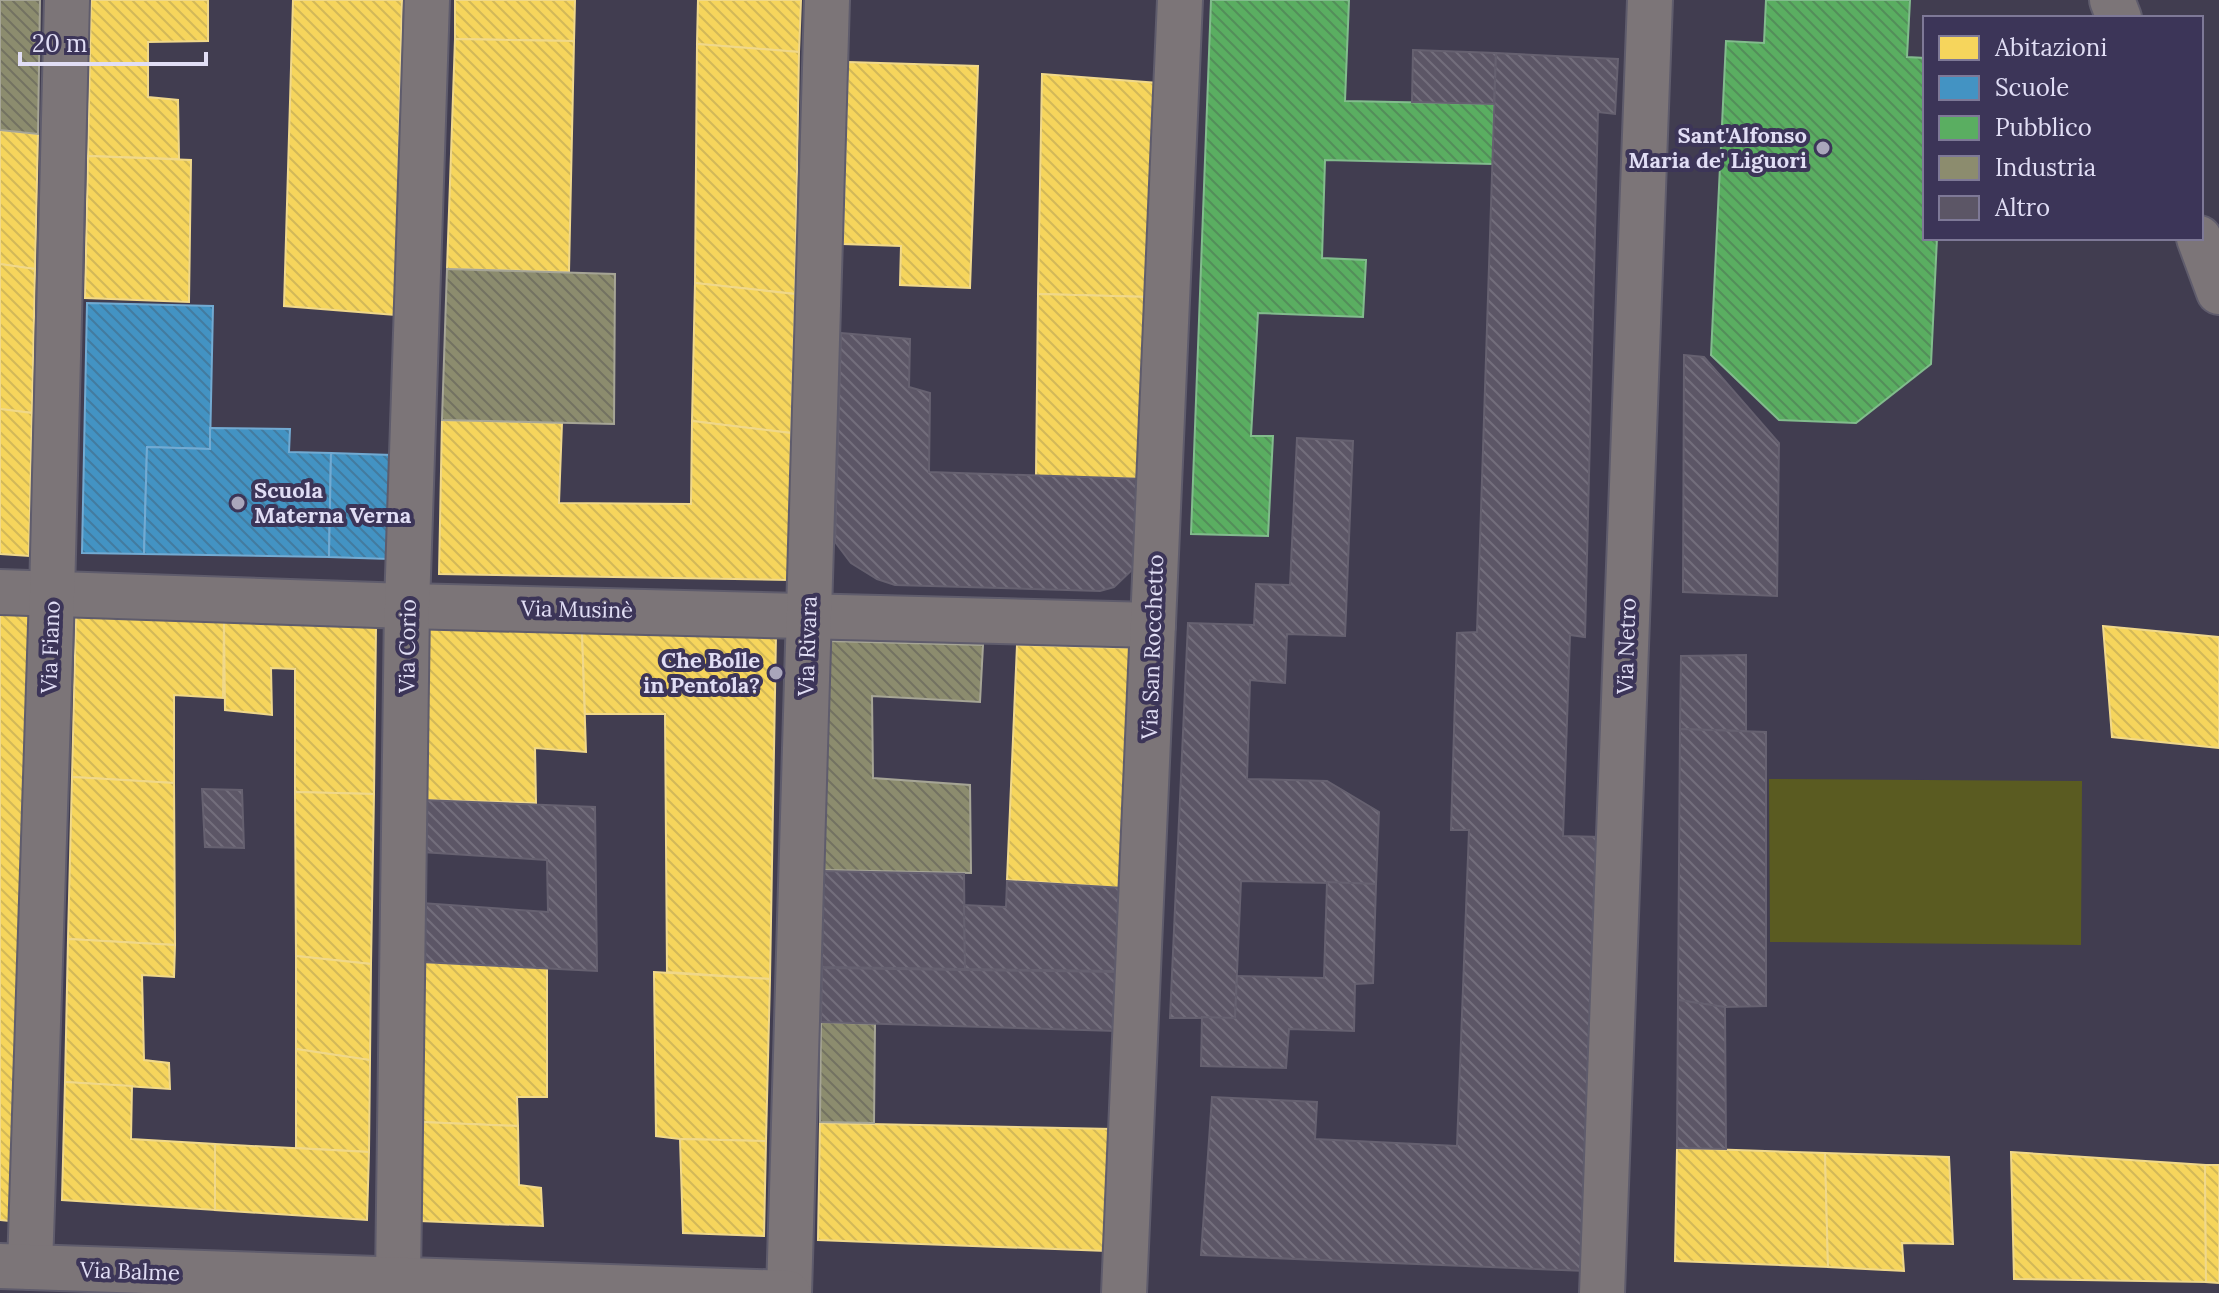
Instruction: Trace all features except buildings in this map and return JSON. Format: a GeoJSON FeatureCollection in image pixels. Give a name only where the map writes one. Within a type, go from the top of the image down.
{"type":"FeatureCollection","features":[{"type":"Feature","properties":{"kind":"street","name":"Via Fiano"},"geometry":{"type":"LineString","coordinates":[[20,1276],[52,594],[67,0]]}},
{"type":"Feature","properties":{"kind":"street","name":"Via Corio"},"geometry":{"type":"LineString","coordinates":[[398,1286],[407,606],[427,0]]}},
{"type":"Feature","properties":{"kind":"street","name":"Via Rivara"},"geometry":{"type":"LineString","coordinates":[[788,1293],[827,0]]}},
{"type":"Feature","properties":{"kind":"street","name":"Via San Rocchetto"},"geometry":{"type":"LineString","coordinates":[[1124,1293],[1180,0]]}},
{"type":"Feature","properties":{"kind":"street","name":"Via Netro"},"geometry":{"type":"LineString","coordinates":[[1602,1293],[1650,0]]}},
{"type":"Feature","properties":{"kind":"street"},"geometry":{"type":"LineString","coordinates":[[2200,240],[2219,292]]}},
{"type":"Feature","properties":{"kind":"street","name":"Via Musinè"},"geometry":{"type":"LineString","coordinates":[[0,592],[1153,625]]}},
{"type":"Feature","properties":{"kind":"street","name":"Via Balme"},"geometry":{"type":"LineString","coordinates":[[20,1276],[788,1293]]}},
{"type":"Feature","properties":{"kind":"shaded area"},"geometry":{"type":"Polygon","coordinates":[[[1769,779],[2082,781],[2081,945],[1770,942],[1769,779]]]}},
{"type":"Feature","properties":{"kind":"place","name":"Sant'Alfonso Maria de' Liguori"},"geometry":{"type":"Point","coordinates":[1823,148]}},
{"type":"Feature","properties":{"kind":"place","name":"Scuola Materna Verna"},"geometry":{"type":"Point","coordinates":[238,503]}},
{"type":"Feature","properties":{"kind":"place","name":"Che Bolle in Pentola?"},"geometry":{"type":"Point","coordinates":[776,673]}}]}
